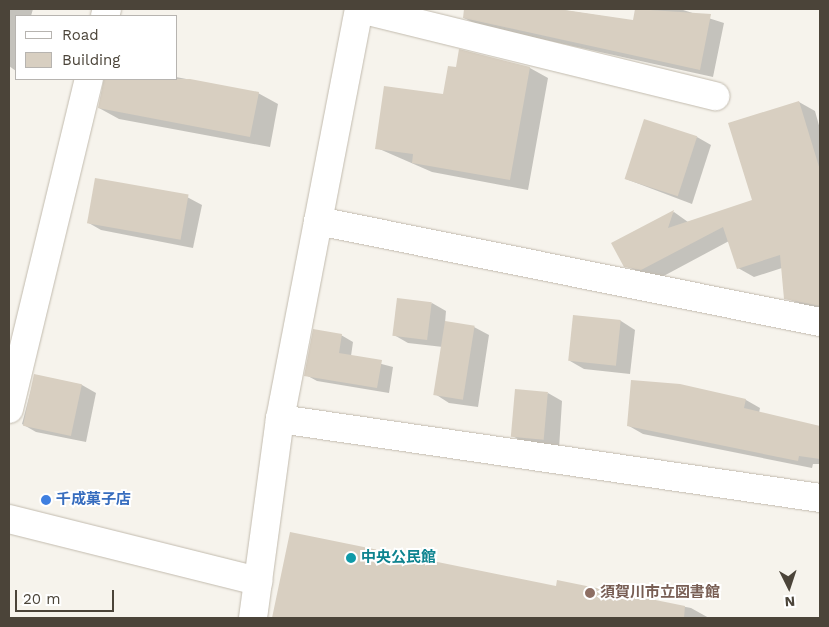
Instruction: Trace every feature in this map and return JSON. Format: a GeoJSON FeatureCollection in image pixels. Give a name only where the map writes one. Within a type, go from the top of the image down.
{"type":"FeatureCollection","features":[{"type":"Feature","properties":{"kind":"street"},"geometry":{"type":"LineString","coordinates":[[253,618],[280,419],[360,9],[714,96]]}},
{"type":"Feature","properties":{"kind":"street"},"geometry":{"type":"LineString","coordinates":[[9,408],[89,80]]}},
{"type":"Feature","properties":{"kind":"street"},"geometry":{"type":"LineString","coordinates":[[318,220],[820,322]]}},
{"type":"Feature","properties":{"kind":"street"},"geometry":{"type":"LineString","coordinates":[[280,419],[820,498]]}},
{"type":"Feature","properties":{"kind":"street"},"geometry":{"type":"LineString","coordinates":[[9,519],[258,581]]}},
{"type":"Feature","properties":{"kind":"building"},"geometry":{"type":"Polygon","coordinates":[[[464,9],[558,9],[633,20],[635,9],[711,14],[700,70],[463,18],[464,9]]]}},
{"type":"Feature","properties":{"kind":"building"},"geometry":{"type":"Polygon","coordinates":[[[459,49],[530,67],[510,180],[412,163],[413,154],[375,149],[384,86],[443,94],[448,66],[456,67],[459,49]]]}},
{"type":"Feature","properties":{"kind":"building"},"geometry":{"type":"Polygon","coordinates":[[[190,79],[259,92],[250,137],[98,108],[104,80],[190,79]]]}},
{"type":"Feature","properties":{"kind":"building"},"geometry":{"type":"Polygon","coordinates":[[[799,101],[820,170],[820,306],[784,299],[780,255],[737,269],[723,227],[641,270],[624,267],[611,243],[674,210],[668,228],[752,200],[728,123],[799,101]]]}},
{"type":"Feature","properties":{"kind":"building"},"geometry":{"type":"Polygon","coordinates":[[[644,119],[697,136],[678,196],[625,179],[644,119]]]}},
{"type":"Feature","properties":{"kind":"building"},"geometry":{"type":"Polygon","coordinates":[[[95,178],[189,194],[181,240],[87,223],[95,178]]]}},
{"type":"Feature","properties":{"kind":"building"},"geometry":{"type":"Polygon","coordinates":[[[397,298],[432,302],[427,340],[392,336],[397,298]]]}},
{"type":"Feature","properties":{"kind":"building"},"geometry":{"type":"Polygon","coordinates":[[[573,315],[621,320],[616,366],[568,361],[573,315]]]}},
{"type":"Feature","properties":{"kind":"building"},"geometry":{"type":"Polygon","coordinates":[[[445,321],[475,326],[463,400],[433,395],[445,321]]]}},
{"type":"Feature","properties":{"kind":"building"},"geometry":{"type":"Polygon","coordinates":[[[313,329],[342,334],[339,353],[382,360],[377,388],[304,376],[313,329]]]}},
{"type":"Feature","properties":{"kind":"building"},"geometry":{"type":"Polygon","coordinates":[[[34,374],[82,384],[71,436],[23,426],[34,374]]]}},
{"type":"Feature","properties":{"kind":"building"},"geometry":{"type":"Polygon","coordinates":[[[631,380],[680,384],[746,399],[744,408],[820,426],[820,459],[799,456],[798,461],[627,426],[631,380]]]}},
{"type":"Feature","properties":{"kind":"building"},"geometry":{"type":"Polygon","coordinates":[[[515,389],[548,392],[544,440],[511,437],[515,389]]]}},
{"type":"Feature","properties":{"kind":"building","name":"中央公民館"},"geometry":{"type":"Polygon","coordinates":[[[290,532],[556,586],[557,580],[685,606],[684,618],[272,618],[290,532]]]}},
{"type":"Feature","properties":{"kind":"place","name":"千成菓子店"},"geometry":{"type":"Point","coordinates":[46,500]}},
{"type":"Feature","properties":{"kind":"place","name":"中央公民館"},"geometry":{"type":"Point","coordinates":[351,558]}},
{"type":"Feature","properties":{"kind":"place","name":"須賀川市立図書館"},"geometry":{"type":"Point","coordinates":[590,593]}}]}
